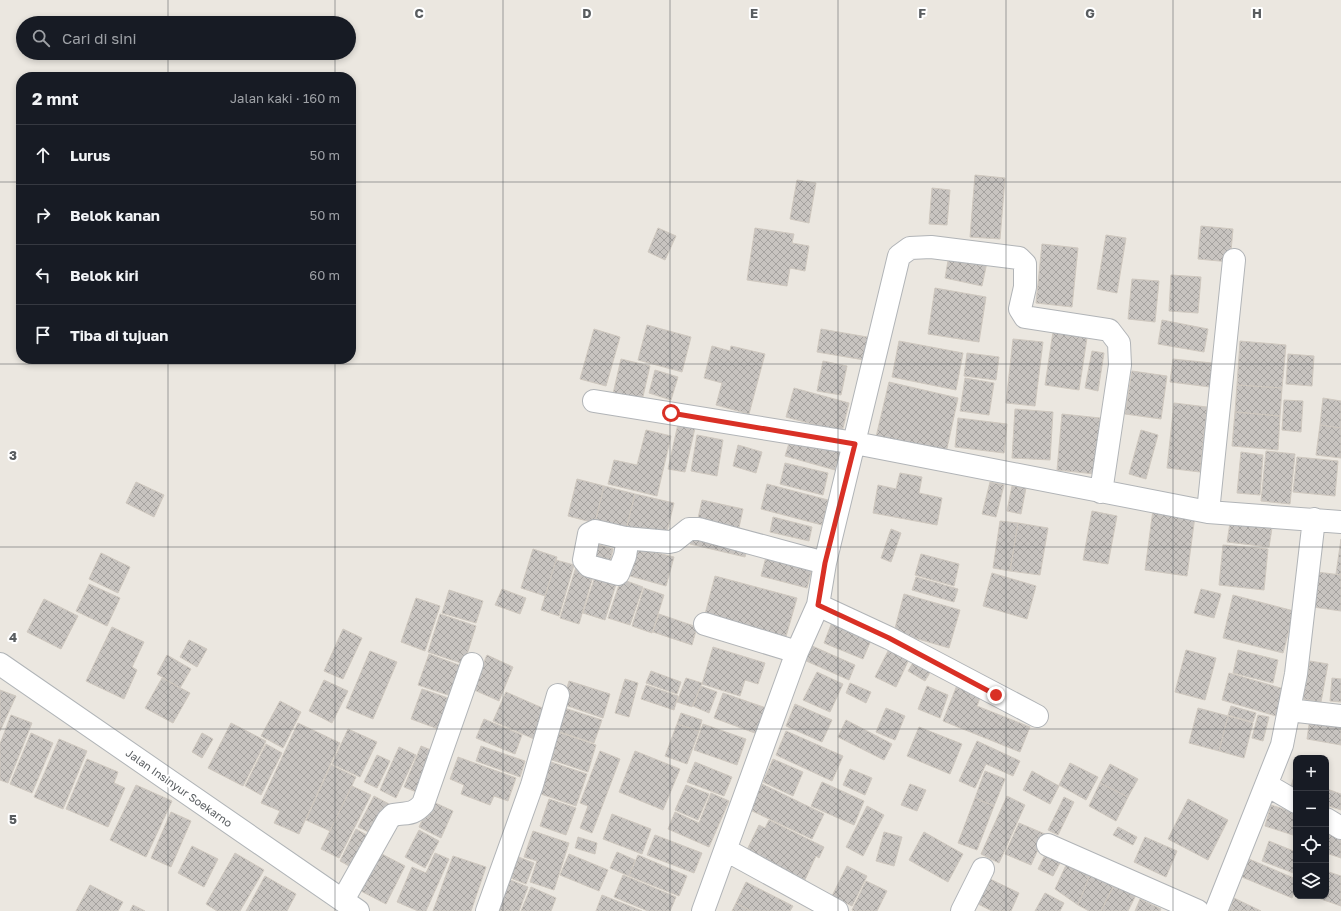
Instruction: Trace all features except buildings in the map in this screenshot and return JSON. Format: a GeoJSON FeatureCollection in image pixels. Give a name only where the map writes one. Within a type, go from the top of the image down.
{"type":"FeatureCollection","features":[{"type":"Feature","properties":{"kind":"street"},"geometry":{"type":"LineString","coordinates":[[703,911],[797,652],[818,605],[825,563],[855,444],[899,256],[910,248],[931,247],[1019,258],[1025,264],[1024,287],[1020,309],[1025,317],[1109,330],[1119,343],[1120,365],[1101,492]]}},
{"type":"Feature","properties":{"kind":"street"},"geometry":{"type":"LineString","coordinates":[[1208,512],[1234,260]]}},
{"type":"Feature","properties":{"kind":"street"},"geometry":{"type":"LineString","coordinates":[[594,401],[855,444],[1208,512],[1341,522]]}},
{"type":"Feature","properties":{"kind":"street"},"geometry":{"type":"LineString","coordinates":[[1216,911],[1282,745],[1296,674],[1314,519]]}},
{"type":"Feature","properties":{"kind":"street"},"geometry":{"type":"LineString","coordinates":[[628,538],[674,541],[689,529],[698,529],[825,563]]}},
{"type":"Feature","properties":{"kind":"street"},"geometry":{"type":"LineString","coordinates":[[818,605],[889,638],[1037,716]]}},
{"type":"Feature","properties":{"kind":"street"},"geometry":{"type":"LineString","coordinates":[[705,624],[797,652]]}},
{"type":"Feature","properties":{"kind":"street","name":"Jalan Insinyur Soekarno"},"geometry":{"type":"LineString","coordinates":[[0,664],[350,906]]}},
{"type":"Feature","properties":{"kind":"street"},"geometry":{"type":"LineString","coordinates":[[350,906],[388,820],[393,815],[410,814],[417,811],[423,804],[472,664]]}},
{"type":"Feature","properties":{"kind":"street"},"geometry":{"type":"LineString","coordinates":[[486,911],[532,785],[558,696]]}},
{"type":"Feature","properties":{"kind":"street"},"geometry":{"type":"LineString","coordinates":[[1289,710],[1341,716]]}},
{"type":"Feature","properties":{"kind":"street"},"geometry":{"type":"LineString","coordinates":[[1267,785],[1293,800]]}},
{"type":"Feature","properties":{"kind":"street"},"geometry":{"type":"LineString","coordinates":[[1329,821],[1341,828]]}},
{"type":"Feature","properties":{"kind":"street"},"geometry":{"type":"LineString","coordinates":[[1048,844],[1198,911]]}},
{"type":"Feature","properties":{"kind":"street"},"geometry":{"type":"LineString","coordinates":[[726,850],[837,911]]}},
{"type":"Feature","properties":{"kind":"street"},"geometry":{"type":"LineString","coordinates":[[962,911],[982,869]]}},
{"type":"Feature","properties":{"kind":"route"},"geometry":{"type":"LineString","coordinates":[[671,413],[855,444],[825,563],[818,605],[889,638],[996,695]]}}]}
